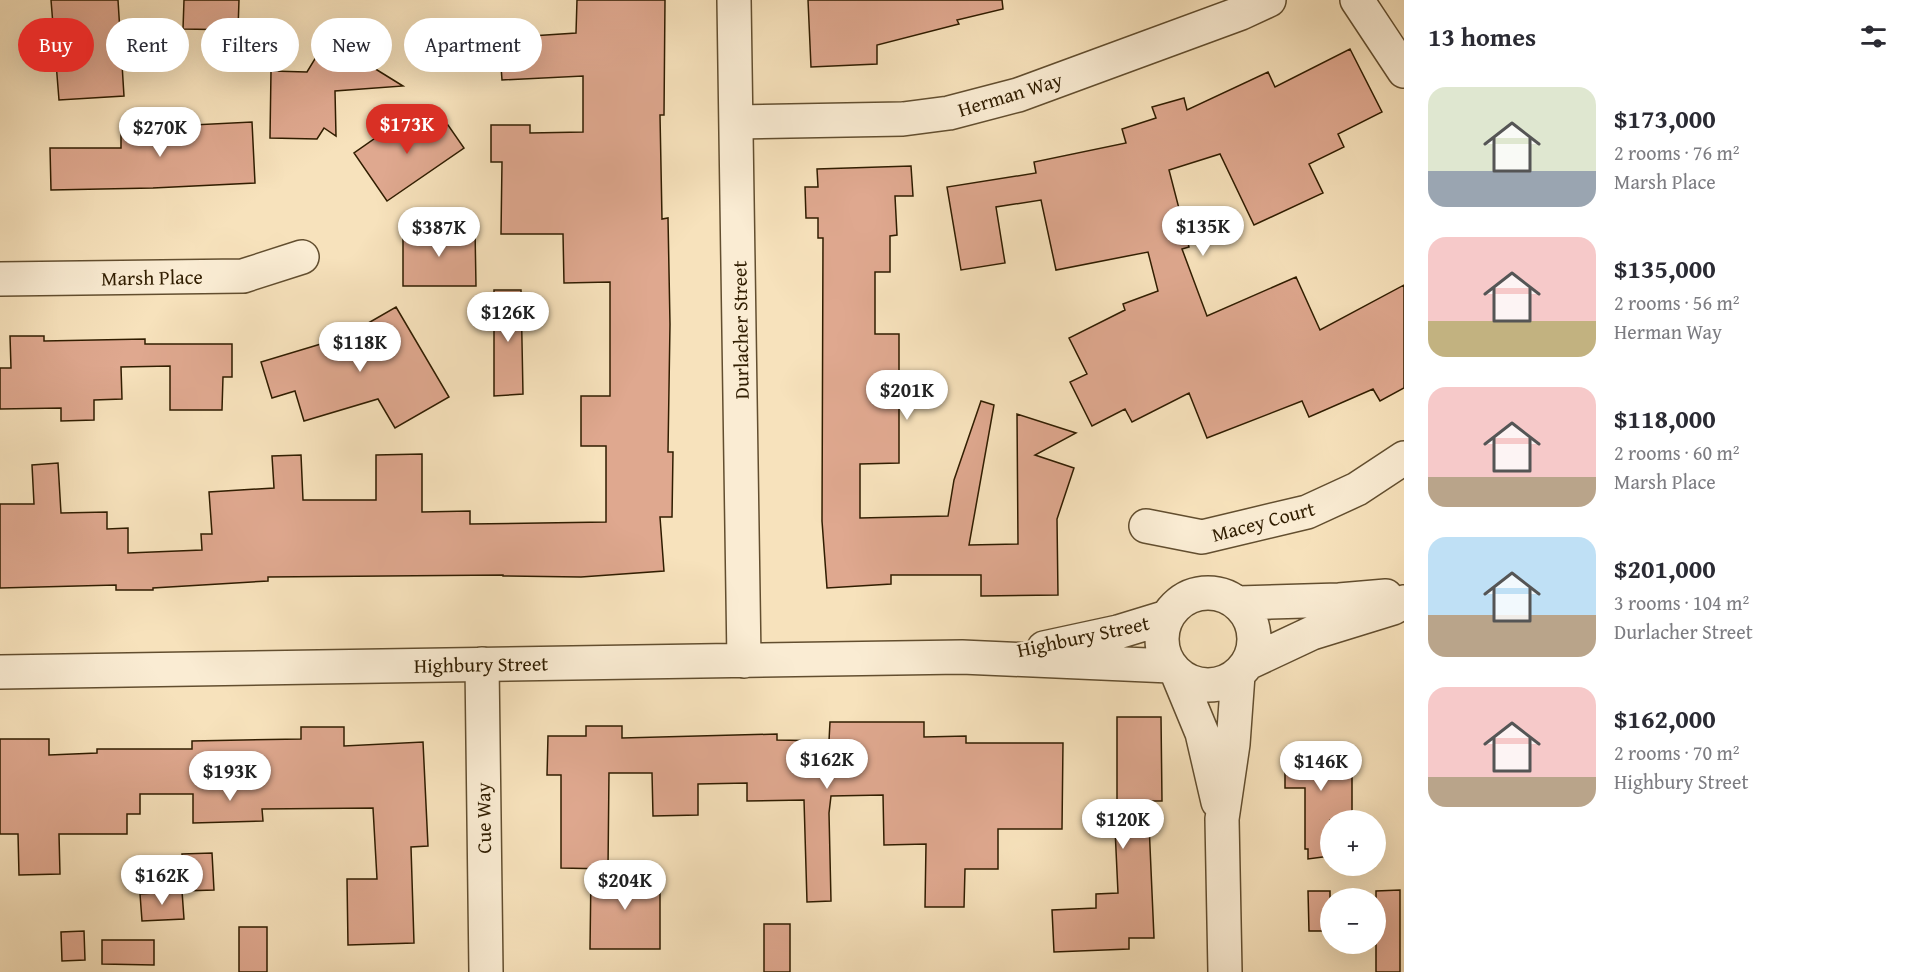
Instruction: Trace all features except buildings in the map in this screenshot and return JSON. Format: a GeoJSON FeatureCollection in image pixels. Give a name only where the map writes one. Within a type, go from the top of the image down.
{"type":"FeatureCollection","features":[{"type":"Feature","properties":{"kind":"street","name":"Durlacher Street"},"geometry":{"type":"LineString","coordinates":[[734,0],[744,661]]}},
{"type":"Feature","properties":{"kind":"street","name":"Herman Way"},"geometry":{"type":"LineString","coordinates":[[737,122],[903,119],[949,113],[1018,95],[1241,13],[1269,0]]}},
{"type":"Feature","properties":{"kind":"street"},"geometry":{"type":"LineString","coordinates":[[1357,0],[1404,71]]}},
{"type":"Feature","properties":{"kind":"street","name":"Marsh Place"},"geometry":{"type":"LineString","coordinates":[[0,279],[243,276],[302,257]]}},
{"type":"Feature","properties":{"kind":"street","name":"Macey Court"},"geometry":{"type":"LineString","coordinates":[[1146,526],[1202,537],[1307,512],[1357,489],[1404,458]]}},
{"type":"Feature","properties":{"kind":"street"},"geometry":{"type":"LineString","coordinates":[[1222,819],[1202,733],[1174,670],[1164,654],[1162,641],[1167,617],[1187,598],[1200,594],[1220,595],[1238,603],[1247,613],[1253,625],[1255,638],[1254,651],[1243,669],[1222,819],[1224,972]]}},
{"type":"Feature","properties":{"kind":"street"},"geometry":{"type":"LineString","coordinates":[[1238,603],[1339,600],[1404,594]]}},
{"type":"Feature","properties":{"kind":"street"},"geometry":{"type":"LineString","coordinates":[[1174,670],[1200,685],[1213,686],[1225,682],[1243,669],[1312,633],[1393,608],[1404,602]]}},
{"type":"Feature","properties":{"kind":"street","name":"Highbury Street"},"geometry":{"type":"LineString","coordinates":[[962,657],[1052,647],[1118,632],[1167,617]]}},
{"type":"Feature","properties":{"kind":"street","name":"Highbury Street"},"geometry":{"type":"LineString","coordinates":[[0,672],[962,657],[1174,670]]}},
{"type":"Feature","properties":{"kind":"street","name":"Cue Way"},"geometry":{"type":"LineString","coordinates":[[482,664],[486,972]]}}]}
